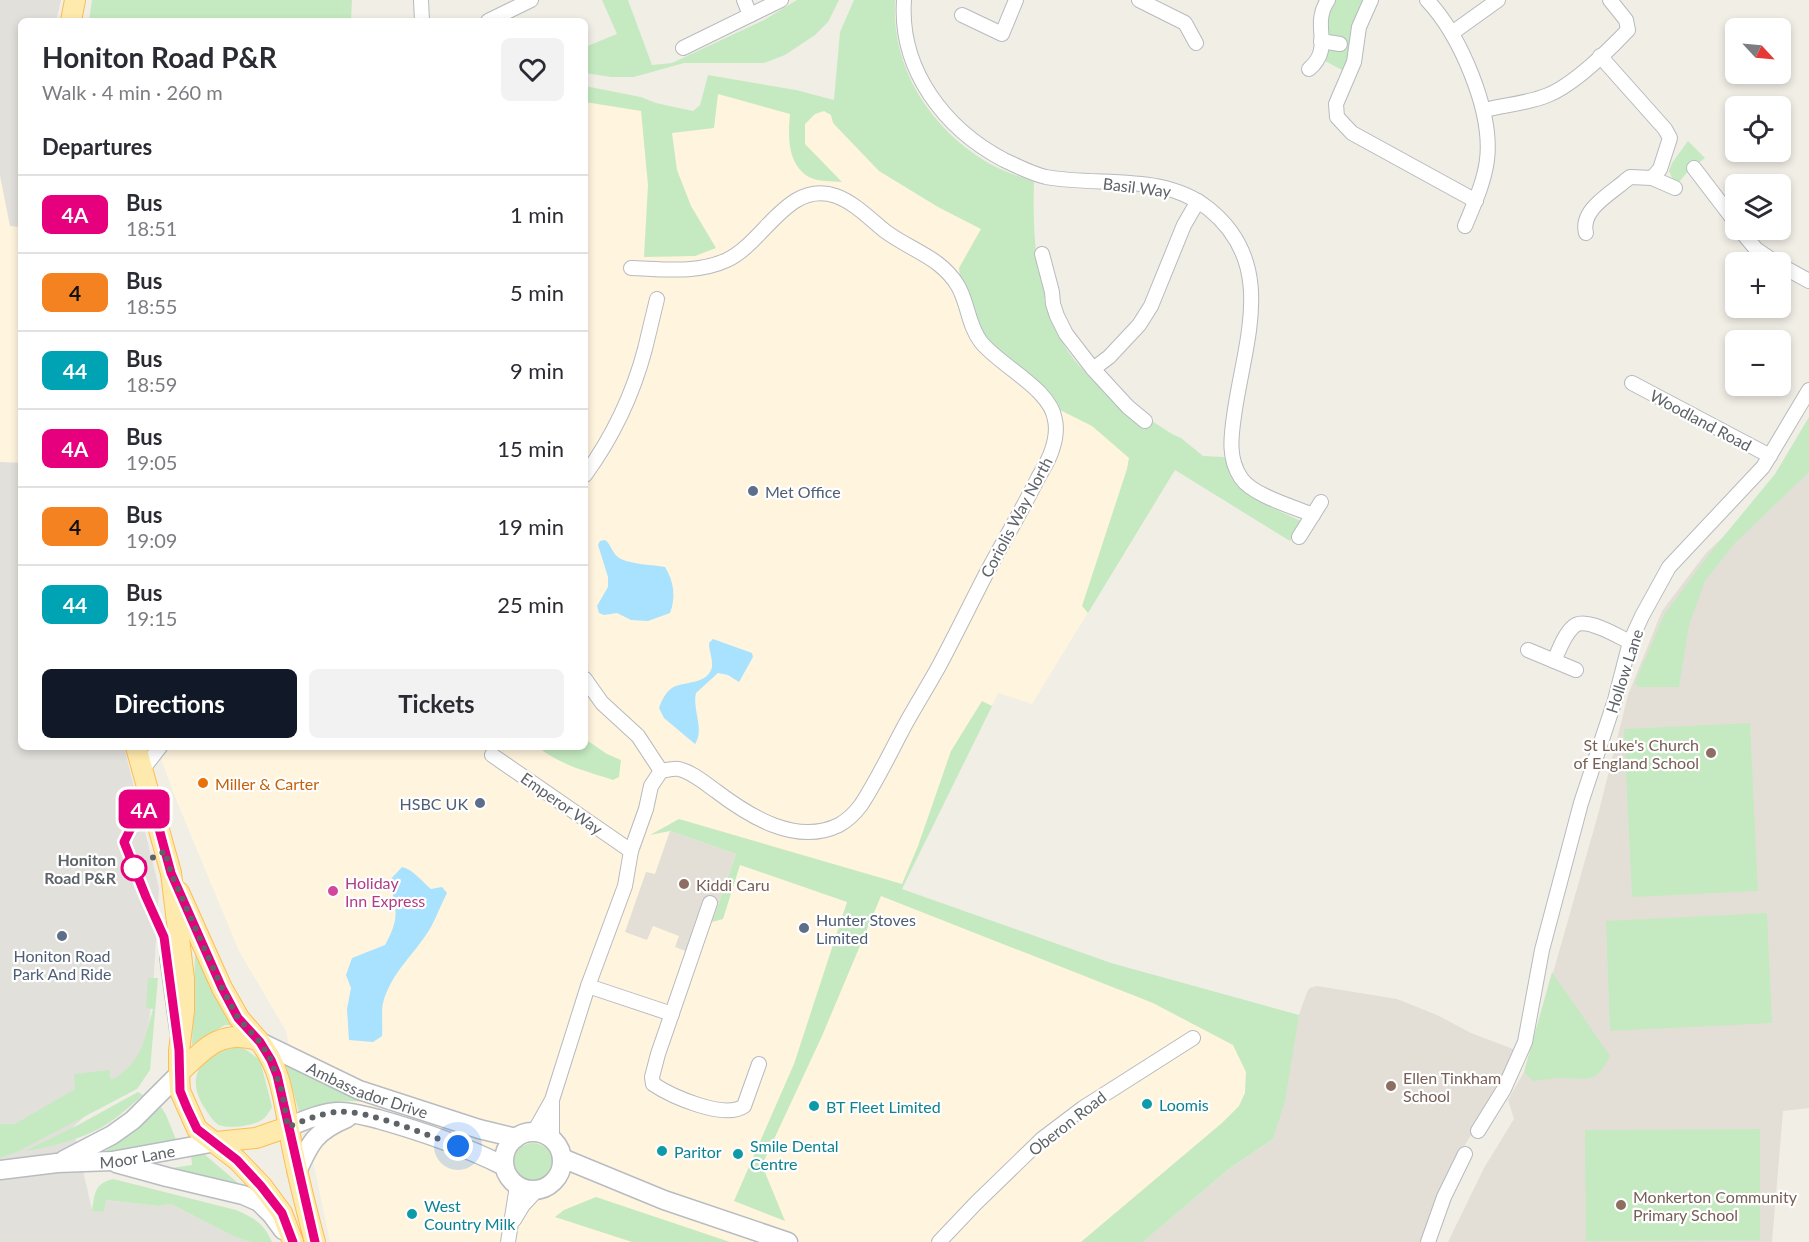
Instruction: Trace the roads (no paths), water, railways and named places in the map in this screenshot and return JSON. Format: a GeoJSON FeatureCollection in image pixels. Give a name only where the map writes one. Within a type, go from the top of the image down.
{"type":"FeatureCollection","features":[{"type":"Feature","properties":{"kind":"main road"},"geometry":{"type":"LineString","coordinates":[[72,18],[75,0]]}},
{"type":"Feature","properties":{"kind":"main road"},"geometry":{"type":"LineString","coordinates":[[137,750],[171,873],[222,988],[238,1018],[259,1041],[277,1075],[297,1172],[315,1242]]}},
{"type":"Feature","properties":{"kind":"main road"},"geometry":{"type":"LineString","coordinates":[[171,873],[184,979],[184,1011],[179,1050],[180,1091],[197,1129],[237,1160],[282,1213],[291,1242]]}},
{"type":"Feature","properties":{"kind":"main road"},"geometry":{"type":"LineString","coordinates":[[179,1073],[204,1049],[219,1040],[231,1036],[259,1041]]}},
{"type":"Feature","properties":{"kind":"main road","name":"Ambassador Drive"},"geometry":{"type":"LineString","coordinates":[[259,1041],[359,1090],[479,1129],[516,1138]]}},
{"type":"Feature","properties":{"kind":"main road","name":"Moor Lane"},"geometry":{"type":"LineString","coordinates":[[57,1163],[112,1135],[133,1120],[179,1073]]}},
{"type":"Feature","properties":{"kind":"main road","name":"Ambassador Drive"},"geometry":{"type":"LineString","coordinates":[[288,1127],[337,1112],[357,1114],[402,1126],[475,1152],[504,1167]]}},
{"type":"Feature","properties":{"kind":"main road"},"geometry":{"type":"LineString","coordinates":[[297,1172],[314,1138],[329,1126],[357,1114]]}},
{"type":"Feature","properties":{"kind":"main road"},"geometry":{"type":"LineString","coordinates":[[216,1142],[256,1138],[288,1127]]}},
{"type":"Feature","properties":{"kind":"main road"},"geometry":{"type":"LineString","coordinates":[[534,1132],[552,1139],[559,1148],[560,1167],[549,1185],[537,1190],[523,1189],[508,1178],[504,1167],[506,1150],[516,1138],[534,1132]]}},
{"type":"Feature","properties":{"kind":"main road","name":"Moor Lane"},"geometry":{"type":"LineString","coordinates":[[0,1170],[57,1163],[112,1161],[216,1142]]}},
{"type":"Feature","properties":{"kind":"main road"},"geometry":{"type":"LineString","coordinates":[[112,1161],[243,1195],[259,1202],[272,1215],[291,1242]]}},
{"type":"Feature","properties":{"kind":"main road"},"geometry":{"type":"LineString","coordinates":[[560,1167],[595,1173],[664,1200],[788,1242]]}},
{"type":"Feature","properties":{"kind":"street"},"geometry":{"type":"LineString","coordinates":[[421,0],[422,18]]}},
{"type":"Feature","properties":{"kind":"street"},"geometry":{"type":"LineString","coordinates":[[494,18],[531,0]]}},
{"type":"Feature","properties":{"kind":"street"},"geometry":{"type":"LineString","coordinates":[[744,0],[750,15]]}},
{"type":"Feature","properties":{"kind":"street"},"geometry":{"type":"LineString","coordinates":[[683,48],[781,0]]}},
{"type":"Feature","properties":{"kind":"street","name":"Basil Way"},"geometry":{"type":"LineString","coordinates":[[904,0],[904,28],[909,52],[923,83],[933,100],[952,123],[981,147],[1014,165],[1044,177],[1165,187],[1198,201],[1225,222],[1244,254],[1253,297],[1252,318],[1230,440],[1236,468],[1240,478],[1249,487],[1312,515]]}},
{"type":"Feature","properties":{"kind":"street"},"geometry":{"type":"LineString","coordinates":[[962,15],[1002,34],[1016,0]]}},
{"type":"Feature","properties":{"kind":"street"},"geometry":{"type":"LineString","coordinates":[[1309,69],[1321,55],[1320,16],[1328,0]]}},
{"type":"Feature","properties":{"kind":"street"},"geometry":{"type":"LineString","coordinates":[[1371,0],[1359,27],[1354,62],[1336,104],[1337,117],[1352,132],[1476,201]]}},
{"type":"Feature","properties":{"kind":"street"},"geometry":{"type":"LineString","coordinates":[[1426,0],[1452,33],[1485,110],[1487,161],[1476,201],[1465,226]]}},
{"type":"Feature","properties":{"kind":"street"},"geometry":{"type":"LineString","coordinates":[[1452,33],[1498,0]]}},
{"type":"Feature","properties":{"kind":"street"},"geometry":{"type":"LineString","coordinates":[[1485,110],[1547,96],[1559,90],[1600,56],[1628,30],[1626,20],[1610,0]]}},
{"type":"Feature","properties":{"kind":"street"},"geometry":{"type":"LineString","coordinates":[[1148,2],[1185,23],[1196,43]]}},
{"type":"Feature","properties":{"kind":"street"},"geometry":{"type":"LineString","coordinates":[[1321,41],[1340,44]]}},
{"type":"Feature","properties":{"kind":"street"},"geometry":{"type":"LineString","coordinates":[[1600,56],[1665,129],[1670,138],[1660,169],[1653,178]]}},
{"type":"Feature","properties":{"kind":"street"},"geometry":{"type":"LineString","coordinates":[[1694,168],[1725,209]]}},
{"type":"Feature","properties":{"kind":"street"},"geometry":{"type":"LineString","coordinates":[[1586,233],[1585,222],[1592,209],[1634,176],[1653,178],[1675,188]]}},
{"type":"Feature","properties":{"kind":"street","name":"Coriolis Way North"},"geometry":{"type":"LineString","coordinates":[[631,268],[683,270],[717,264],[746,249],[785,207],[798,199],[814,193],[837,196],[855,206],[888,233],[922,252],[947,272],[957,284],[980,341],[1040,392],[1055,417],[1052,450],[1033,489],[938,667],[854,814],[842,823],[825,830],[786,829],[760,820],[680,769],[661,771]]}},
{"type":"Feature","properties":{"kind":"street"},"geometry":{"type":"LineString","coordinates":[[1093,369],[1109,357],[1139,325],[1157,291],[1184,225],[1198,201]]}},
{"type":"Feature","properties":{"kind":"street"},"geometry":{"type":"LineString","coordinates":[[1748,240],[1760,252]]}},
{"type":"Feature","properties":{"kind":"street"},"geometry":{"type":"LineString","coordinates":[[1042,254],[1053,304],[1066,334],[1093,369],[1128,407],[1145,421]]}},
{"type":"Feature","properties":{"kind":"street"},"geometry":{"type":"LineString","coordinates":[[1791,272],[1809,281]]}},
{"type":"Feature","properties":{"kind":"street"},"geometry":{"type":"LineString","coordinates":[[588,471],[608,441],[632,388],[645,350],[657,299]]}},
{"type":"Feature","properties":{"kind":"street","name":"Woodland Road"},"geometry":{"type":"LineString","coordinates":[[1632,383],[1770,456]]}},
{"type":"Feature","properties":{"kind":"street","name":"Hollow Lane"},"geometry":{"type":"LineString","coordinates":[[1478,1131],[1504,1089],[1525,1042],[1542,950],[1581,802],[1615,700],[1630,642],[1669,567],[1755,477],[1809,390]]}},
{"type":"Feature","properties":{"kind":"street"},"geometry":{"type":"LineString","coordinates":[[1299,537],[1321,502]]}},
{"type":"Feature","properties":{"kind":"street"},"geometry":{"type":"LineString","coordinates":[[1554,661],[1567,634],[1574,625],[1580,622],[1590,624],[1630,642]]}},
{"type":"Feature","properties":{"kind":"street"},"geometry":{"type":"LineString","coordinates":[[1528,650],[1576,670]]}},
{"type":"Feature","properties":{"kind":"street"},"geometry":{"type":"LineString","coordinates":[[534,1132],[552,1100],[588,986],[625,886],[631,850],[646,809],[651,786],[661,771],[638,736],[602,703],[588,683]]}},
{"type":"Feature","properties":{"kind":"street"},"geometry":{"type":"LineString","coordinates":[[142,770],[158,750]]}},
{"type":"Feature","properties":{"kind":"street","name":"Emperor Way"},"geometry":{"type":"LineString","coordinates":[[492,755],[631,850]]}},
{"type":"Feature","properties":{"kind":"street"},"geometry":{"type":"LineString","coordinates":[[711,903],[672,1014],[652,1077],[653,1084],[662,1090],[722,1111],[738,1110],[744,1106],[759,1064]]}},
{"type":"Feature","properties":{"kind":"street"},"geometry":{"type":"LineString","coordinates":[[167,958],[179,1050]]}},
{"type":"Feature","properties":{"kind":"street"},"geometry":{"type":"LineString","coordinates":[[588,986],[672,1014]]}},
{"type":"Feature","properties":{"kind":"street","name":"Oberon Road"},"geometry":{"type":"LineString","coordinates":[[939,1242],[1042,1139],[1083,1108],[1193,1038]]}},
{"type":"Feature","properties":{"kind":"street"},"geometry":{"type":"LineString","coordinates":[[552,1100],[552,1139]]}},
{"type":"Feature","properties":{"kind":"street"},"geometry":{"type":"LineString","coordinates":[[1428,1242],[1443,1197],[1465,1154]]}},
{"type":"Feature","properties":{"kind":"street"},"geometry":{"type":"LineString","coordinates":[[507,1242],[517,1186]]}},
{"type":"Feature","properties":{"kind":"street"},"geometry":{"type":"LineString","coordinates":[[511,1225],[523,1205],[537,1190]]}},
{"type":"Feature","properties":{"kind":"street","name":"Oberon Road"},"geometry":{"type":"LineString","coordinates":[[950,1242],[956,1226]]}},
{"type":"Feature","properties":{"kind":"water"},"geometry":{"type":"Polygon","coordinates":[[[605,540],[616,555],[625,561],[665,567],[673,590],[670,613],[648,621],[631,620],[617,613],[604,615],[599,613],[597,606],[608,587],[608,577],[598,545],[600,541],[605,540]]]}},
{"type":"Feature","properties":{"kind":"water"},"geometry":{"type":"Polygon","coordinates":[[[713,639],[752,653],[753,657],[739,682],[728,675],[718,673],[696,693],[699,732],[695,744],[664,718],[659,708],[667,692],[672,688],[700,680],[710,673],[712,664],[709,643],[713,639]]]}},
{"type":"Feature","properties":{"kind":"water"},"geometry":{"type":"Polygon","coordinates":[[[402,867],[414,873],[431,889],[442,887],[447,893],[431,927],[398,972],[387,992],[382,1007],[382,1036],[373,1042],[349,1040],[347,1009],[351,988],[346,975],[352,958],[385,945],[393,928],[396,913],[389,881],[402,867]]]}},
{"type":"Feature","properties":{"kind":"place","name":"Met Office"},"geometry":{"type":"Point","coordinates":[753,491]}},
{"type":"Feature","properties":{"kind":"place","name":"St Luke's Church of England School"},"geometry":{"type":"Point","coordinates":[1711,753]}},
{"type":"Feature","properties":{"kind":"place","name":"Miller & Carter"},"geometry":{"type":"Point","coordinates":[203,783]}},
{"type":"Feature","properties":{"kind":"place","name":"HSBC UK"},"geometry":{"type":"Point","coordinates":[480,803]}},
{"type":"Feature","properties":{"kind":"place","name":"Honiton Road P&R"},"geometry":{"type":"Point","coordinates":[134,868]}},
{"type":"Feature","properties":{"kind":"place","name":"Kiddi Caru"},"geometry":{"type":"Point","coordinates":[684,884]}},
{"type":"Feature","properties":{"kind":"place","name":"Holiday Inn Express"},"geometry":{"type":"Point","coordinates":[333,891]}},
{"type":"Feature","properties":{"kind":"place","name":"Hunter Stoves Limited"},"geometry":{"type":"Point","coordinates":[804,928]}},
{"type":"Feature","properties":{"kind":"place","name":"Honiton Road Park And Ride"},"geometry":{"type":"Point","coordinates":[62,936]}},
{"type":"Feature","properties":{"kind":"place","name":"Ellen Tinkham School"},"geometry":{"type":"Point","coordinates":[1391,1086]}},
{"type":"Feature","properties":{"kind":"place","name":"Loomis"},"geometry":{"type":"Point","coordinates":[1147,1104]}},
{"type":"Feature","properties":{"kind":"place","name":"BT Fleet Limited"},"geometry":{"type":"Point","coordinates":[814,1106]}},
{"type":"Feature","properties":{"kind":"place","name":"Paritor"},"geometry":{"type":"Point","coordinates":[662,1151]}},
{"type":"Feature","properties":{"kind":"place","name":"Smile Dental Centre"},"geometry":{"type":"Point","coordinates":[738,1154]}},
{"type":"Feature","properties":{"kind":"place","name":"Monkerton Community Primary School"},"geometry":{"type":"Point","coordinates":[1621,1205]}},
{"type":"Feature","properties":{"kind":"place","name":"West Country Milk"},"geometry":{"type":"Point","coordinates":[412,1214]}}]}
